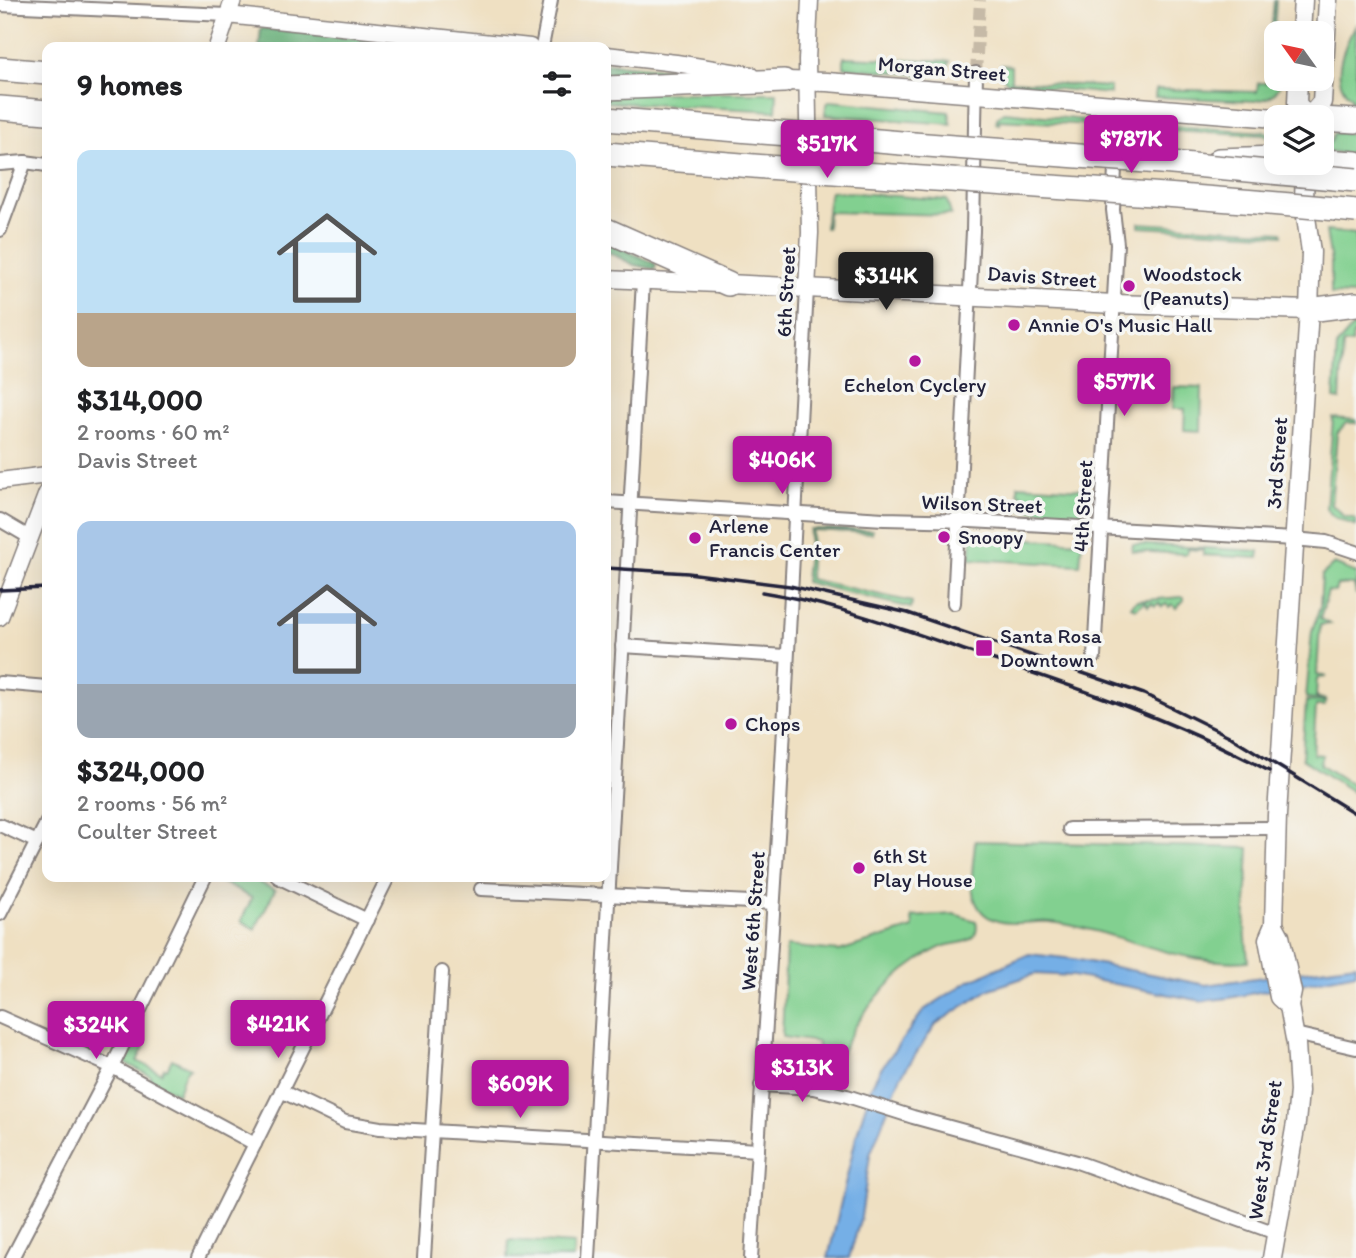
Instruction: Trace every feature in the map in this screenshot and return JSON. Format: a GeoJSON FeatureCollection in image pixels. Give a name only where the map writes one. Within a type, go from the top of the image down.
{"type":"FeatureCollection","features":[{"type":"Feature","properties":{"kind":"highway"},"geometry":{"type":"LineString","coordinates":[[0,66],[42,72]]}},
{"type":"Feature","properties":{"kind":"highway"},"geometry":{"type":"LineString","coordinates":[[611,88],[796,81]]}},
{"type":"Feature","properties":{"kind":"highway"},"geometry":{"type":"LineString","coordinates":[[0,111],[42,112]]}},
{"type":"Feature","properties":{"kind":"highway"},"geometry":{"type":"LineString","coordinates":[[611,119],[1161,162],[1356,180]]}},
{"type":"Feature","properties":{"kind":"highway"},"geometry":{"type":"LineString","coordinates":[[1334,119],[1356,121]]}},
{"type":"Feature","properties":{"kind":"highway"},"geometry":{"type":"LineString","coordinates":[[611,154],[1228,199],[1356,211]]}},
{"type":"Feature","properties":{"kind":"highway"},"geometry":{"type":"LineString","coordinates":[[1161,162],[1264,158]]}},
{"type":"Feature","properties":{"kind":"highway"},"geometry":{"type":"LineString","coordinates":[[1334,162],[1356,163]]}},
{"type":"Feature","properties":{"kind":"highway"},"geometry":{"type":"LineString","coordinates":[[1163,196],[1228,212],[1356,225]]}},
{"type":"Feature","properties":{"kind":"highway"},"geometry":{"type":"LineString","coordinates":[[611,232],[728,284]]}},
{"type":"Feature","properties":{"kind":"highway"},"geometry":{"type":"LineString","coordinates":[[1309,310],[1356,304]]}},
{"type":"Feature","properties":{"kind":"main road"},"geometry":{"type":"LineString","coordinates":[[1302,21],[1303,0]]}},
{"type":"Feature","properties":{"kind":"main road"},"geometry":{"type":"LineString","coordinates":[[1319,105],[1322,102],[1328,0]]}},
{"type":"Feature","properties":{"kind":"main road","name":"Morgan Street"},"geometry":{"type":"LineString","coordinates":[[796,81],[1264,117]]}},
{"type":"Feature","properties":{"kind":"main road","name":"3rd Street"},"geometry":{"type":"LineString","coordinates":[[1280,766],[1309,310],[1311,252],[1304,203],[1305,175]]}},
{"type":"Feature","properties":{"kind":"main road","name":"Davis Street"},"geometry":{"type":"LineString","coordinates":[[728,284],[1114,304],[1309,310]]}},
{"type":"Feature","properties":{"kind":"main road","name":"West 3rd Street"},"geometry":{"type":"LineString","coordinates":[[1272,1258],[1298,1111],[1295,1034],[1289,1006],[1292,992],[1280,936],[1274,925],[1280,766]]}},
{"type":"Feature","properties":{"kind":"street"},"geometry":{"type":"LineString","coordinates":[[543,42],[551,0]]}},
{"type":"Feature","properties":{"kind":"street","name":"6th Street"},"geometry":{"type":"LineString","coordinates":[[790,586],[810,233],[796,81],[810,0]]}},
{"type":"Feature","properties":{"kind":"street"},"geometry":{"type":"LineString","coordinates":[[0,5],[230,8],[492,42]]}},
{"type":"Feature","properties":{"kind":"street"},"geometry":{"type":"LineString","coordinates":[[219,42],[230,8]]}},
{"type":"Feature","properties":{"kind":"street","name":"Morgan Street"},"geometry":{"type":"LineString","coordinates":[[611,56],[796,81]]}},
{"type":"Feature","properties":{"kind":"street"},"geometry":{"type":"LineString","coordinates":[[954,603],[969,295],[976,73]]}},
{"type":"Feature","properties":{"kind":"street","name":"4th Street"},"geometry":{"type":"LineString","coordinates":[[1094,657],[1117,244],[1113,210],[1118,106]]}},
{"type":"Feature","properties":{"kind":"street"},"geometry":{"type":"LineString","coordinates":[[0,230],[25,162]]}},
{"type":"Feature","properties":{"kind":"street"},"geometry":{"type":"LineString","coordinates":[[0,164],[25,162],[42,164]]}},
{"type":"Feature","properties":{"kind":"street","name":"Davis Street"},"geometry":{"type":"LineString","coordinates":[[611,279],[728,284]]}},
{"type":"Feature","properties":{"kind":"street"},"geometry":{"type":"LineString","coordinates":[[611,842],[643,281]]}},
{"type":"Feature","properties":{"kind":"street"},"geometry":{"type":"LineString","coordinates":[[0,481],[42,476]]}},
{"type":"Feature","properties":{"kind":"street","name":"Wilson Street"},"geometry":{"type":"LineString","coordinates":[[611,502],[1294,539],[1326,542],[1356,552]]}},
{"type":"Feature","properties":{"kind":"street"},"geometry":{"type":"LineString","coordinates":[[0,617],[42,505]]}},
{"type":"Feature","properties":{"kind":"street"},"geometry":{"type":"LineString","coordinates":[[0,520],[29,537]]}},
{"type":"Feature","properties":{"kind":"street","name":"West 6th Street"},"geometry":{"type":"LineString","coordinates":[[751,1258],[790,586]]}},
{"type":"Feature","properties":{"kind":"street"},"geometry":{"type":"LineString","coordinates":[[622,646],[786,656]]}},
{"type":"Feature","properties":{"kind":"street"},"geometry":{"type":"LineString","coordinates":[[0,683],[42,687]]}},
{"type":"Feature","properties":{"kind":"street"},"geometry":{"type":"LineString","coordinates":[[0,825],[37,842]]}},
{"type":"Feature","properties":{"kind":"street"},"geometry":{"type":"LineString","coordinates":[[1069,829],[1277,828]]}},
{"type":"Feature","properties":{"kind":"street"},"geometry":{"type":"LineString","coordinates":[[0,914],[42,832]]}},
{"type":"Feature","properties":{"kind":"street"},"geometry":{"type":"LineString","coordinates":[[12,1258],[112,1068],[203,882]]}},
{"type":"Feature","properties":{"kind":"street"},"geometry":{"type":"LineString","coordinates":[[288,882],[366,920]]}},
{"type":"Feature","properties":{"kind":"street"},"geometry":{"type":"LineString","coordinates":[[198,1258],[385,882]]}},
{"type":"Feature","properties":{"kind":"street"},"geometry":{"type":"LineString","coordinates":[[588,1258],[609,882]]}},
{"type":"Feature","properties":{"kind":"street"},"geometry":{"type":"LineString","coordinates":[[481,889],[773,903]]}},
{"type":"Feature","properties":{"kind":"street"},"geometry":{"type":"LineString","coordinates":[[424,1258],[442,972]]}},
{"type":"Feature","properties":{"kind":"street"},"geometry":{"type":"LineString","coordinates":[[0,1017],[112,1068],[255,1144]]}},
{"type":"Feature","properties":{"kind":"street"},"geometry":{"type":"LineString","coordinates":[[1295,1034],[1356,1048]]}},
{"type":"Feature","properties":{"kind":"street"},"geometry":{"type":"LineString","coordinates":[[761,1085],[813,1088],[847,1096],[1077,1162],[1276,1233]]}},
{"type":"Feature","properties":{"kind":"street"},"geometry":{"type":"LineString","coordinates":[[281,1091],[345,1122],[432,1132],[758,1150]]}},
{"type":"Feature","properties":{"kind":"green space"},"geometry":{"type":"Polygon","coordinates":[[[1274,0],[1276,0],[1275,21],[1272,21],[1274,0]]]}},
{"type":"Feature","properties":{"kind":"green space"},"geometry":{"type":"Polygon","coordinates":[[[1356,25],[1356,105],[1350,103],[1352,98],[1341,82],[1340,63],[1356,25]]]}},
{"type":"Feature","properties":{"kind":"green space"},"geometry":{"type":"Polygon","coordinates":[[[261,28],[401,42],[260,42],[261,28]]]}},
{"type":"Feature","properties":{"kind":"green space"},"geometry":{"type":"Polygon","coordinates":[[[844,57],[950,61],[946,72],[930,76],[844,67],[844,57]]]}},
{"type":"Feature","properties":{"kind":"green space"},"geometry":{"type":"Polygon","coordinates":[[[611,63],[683,70],[687,75],[611,74],[611,63]]]}},
{"type":"Feature","properties":{"kind":"green space"},"geometry":{"type":"Polygon","coordinates":[[[1001,65],[1011,66],[1011,81],[1110,87],[1110,94],[1009,84],[1002,76],[1001,65]]]}},
{"type":"Feature","properties":{"kind":"green space"},"geometry":{"type":"Polygon","coordinates":[[[1258,83],[1264,83],[1264,91],[1276,91],[1265,99],[1255,101],[1155,97],[1156,89],[1257,92],[1258,83]]]}},
{"type":"Feature","properties":{"kind":"green space"},"geometry":{"type":"Polygon","coordinates":[[[611,93],[777,93],[776,111],[611,102],[611,93]]]}},
{"type":"Feature","properties":{"kind":"green space"},"geometry":{"type":"Polygon","coordinates":[[[830,101],[949,112],[951,124],[825,115],[826,105],[830,101]]]}},
{"type":"Feature","properties":{"kind":"green space"},"geometry":{"type":"Polygon","coordinates":[[[1004,112],[1094,121],[1094,125],[999,120],[999,124],[996,123],[997,118],[1004,112]]]}},
{"type":"Feature","properties":{"kind":"green space"},"geometry":{"type":"Polygon","coordinates":[[[1152,125],[1264,132],[1264,135],[1147,129],[1152,125]]]}},
{"type":"Feature","properties":{"kind":"green space"},"geometry":{"type":"Polygon","coordinates":[[[1334,133],[1356,133],[1356,155],[1334,152],[1334,133]]]}},
{"type":"Feature","properties":{"kind":"green space"},"geometry":{"type":"Polygon","coordinates":[[[830,191],[947,200],[951,215],[828,212],[825,228],[830,191]]]}},
{"type":"Feature","properties":{"kind":"green space"},"geometry":{"type":"Polygon","coordinates":[[[1139,223],[1282,232],[1283,235],[1139,227],[1139,223]]]}},
{"type":"Feature","properties":{"kind":"green space"},"geometry":{"type":"Polygon","coordinates":[[[1326,231],[1356,234],[1356,295],[1331,294],[1331,263],[1326,231]]]}},
{"type":"Feature","properties":{"kind":"green space"},"geometry":{"type":"Polygon","coordinates":[[[611,243],[656,264],[655,269],[634,265],[611,254],[611,243]]]}},
{"type":"Feature","properties":{"kind":"green space"},"geometry":{"type":"Polygon","coordinates":[[[1354,326],[1356,335],[1353,335],[1352,343],[1343,344],[1340,400],[1334,399],[1337,345],[1354,326]]]}},
{"type":"Feature","properties":{"kind":"green space"},"geometry":{"type":"Polygon","coordinates":[[[1174,387],[1202,388],[1201,431],[1184,430],[1185,409],[1173,409],[1174,387]]]}},
{"type":"Feature","properties":{"kind":"green space"},"geometry":{"type":"Polygon","coordinates":[[[1333,418],[1356,420],[1356,423],[1346,423],[1337,433],[1331,505],[1343,516],[1356,519],[1356,526],[1334,517],[1326,509],[1333,418]]]}},
{"type":"Feature","properties":{"kind":"green space"},"geometry":{"type":"Polygon","coordinates":[[[1018,485],[1084,489],[1082,513],[1020,510],[1021,494],[1018,494],[1018,485]]]}},
{"type":"Feature","properties":{"kind":"green space"},"geometry":{"type":"Polygon","coordinates":[[[810,529],[872,530],[872,533],[812,530],[809,579],[912,602],[911,608],[805,582],[810,529]]]}},
{"type":"Feature","properties":{"kind":"green space"},"geometry":{"type":"Polygon","coordinates":[[[972,536],[1082,542],[1080,565],[970,559],[972,536]]]}},
{"type":"Feature","properties":{"kind":"green space"},"geometry":{"type":"Polygon","coordinates":[[[1133,544],[1259,551],[1258,558],[1203,555],[1203,550],[1188,549],[1187,554],[1132,551],[1133,544]]]}},
{"type":"Feature","properties":{"kind":"green space"},"geometry":{"type":"Polygon","coordinates":[[[1334,564],[1356,573],[1356,595],[1354,585],[1337,585],[1335,592],[1328,591],[1320,619],[1330,624],[1320,625],[1317,674],[1327,677],[1317,678],[1316,697],[1326,700],[1306,698],[1312,631],[1320,607],[1322,575],[1334,564]]]}},
{"type":"Feature","properties":{"kind":"green space"},"geometry":{"type":"Polygon","coordinates":[[[1184,597],[1176,608],[1172,604],[1162,607],[1159,603],[1148,606],[1145,602],[1135,609],[1131,606],[1136,601],[1184,597]]]}},
{"type":"Feature","properties":{"kind":"green space"},"geometry":{"type":"Polygon","coordinates":[[[1306,701],[1326,702],[1324,706],[1316,706],[1313,754],[1323,755],[1320,764],[1356,787],[1356,794],[1302,759],[1306,701]]]}},
{"type":"Feature","properties":{"kind":"green space"},"geometry":{"type":"Polygon","coordinates":[[[975,841],[1249,848],[1245,927],[1248,961],[1197,959],[1075,926],[1050,922],[1006,923],[990,918],[977,906],[972,888],[975,841]]]}},
{"type":"Feature","properties":{"kind":"green space"},"geometry":{"type":"Polygon","coordinates":[[[221,882],[258,882],[275,890],[255,929],[241,921],[252,898],[221,882]]]}},
{"type":"Feature","properties":{"kind":"green space"},"geometry":{"type":"Polygon","coordinates":[[[954,914],[976,921],[976,934],[964,942],[933,951],[890,983],[855,1027],[838,1060],[833,1077],[817,1072],[818,1042],[782,1037],[786,946],[839,951],[913,928],[912,917],[954,914]]]}},
{"type":"Feature","properties":{"kind":"green space"},"geometry":{"type":"Polygon","coordinates":[[[137,1041],[145,1045],[137,1061],[161,1073],[164,1068],[167,1069],[172,1059],[190,1068],[185,1073],[177,1094],[150,1080],[151,1076],[125,1063],[137,1041]]]}},
{"type":"Feature","properties":{"kind":"green space"},"geometry":{"type":"Polygon","coordinates":[[[509,1240],[574,1244],[573,1258],[508,1258],[509,1240]]]}},
{"type":"Feature","properties":{"kind":"water"},"geometry":{"type":"Polygon","coordinates":[[[1029,954],[1074,959],[1206,985],[1356,964],[1356,973],[1202,1001],[1073,976],[1035,974],[990,989],[936,1024],[900,1078],[870,1155],[861,1217],[849,1258],[828,1258],[856,1137],[871,1087],[880,1070],[924,1010],[969,981],[1029,954]]]}},
{"type":"Feature","properties":{"kind":"tunnel"},"geometry":{"type":"LineString","coordinates":[[976,73],[980,0]]}},
{"type":"Feature","properties":{"kind":"railway"},"geometry":{"type":"LineString","coordinates":[[611,568],[688,573],[790,586],[908,613],[1144,694],[1231,737],[1356,814]]}},
{"type":"Feature","properties":{"kind":"railway"},"geometry":{"type":"LineString","coordinates":[[0,590],[42,588]]}},
{"type":"Feature","properties":{"kind":"railway"},"geometry":{"type":"LineString","coordinates":[[762,592],[866,617],[1083,690],[1196,735],[1269,771]]}},
{"type":"Feature","properties":{"kind":"place","name":"Woodstock (Peanuts)"},"geometry":{"type":"Point","coordinates":[1129,286]}},
{"type":"Feature","properties":{"kind":"place","name":"Annie O's Music Hall"},"geometry":{"type":"Point","coordinates":[1014,325]}},
{"type":"Feature","properties":{"kind":"place","name":"Echelon Cyclery"},"geometry":{"type":"Point","coordinates":[915,361]}},
{"type":"Feature","properties":{"kind":"place","name":"Snoopy"},"geometry":{"type":"Point","coordinates":[944,537]}},
{"type":"Feature","properties":{"kind":"place","name":"Arlene Francis Center"},"geometry":{"type":"Point","coordinates":[695,538]}},
{"type":"Feature","properties":{"kind":"place","name":"Santa Rosa Downtown"},"geometry":{"type":"Point","coordinates":[984,648]}},
{"type":"Feature","properties":{"kind":"place","name":"Chops"},"geometry":{"type":"Point","coordinates":[731,724]}},
{"type":"Feature","properties":{"kind":"place","name":"6th St Play House"},"geometry":{"type":"Point","coordinates":[859,868]}}]}
